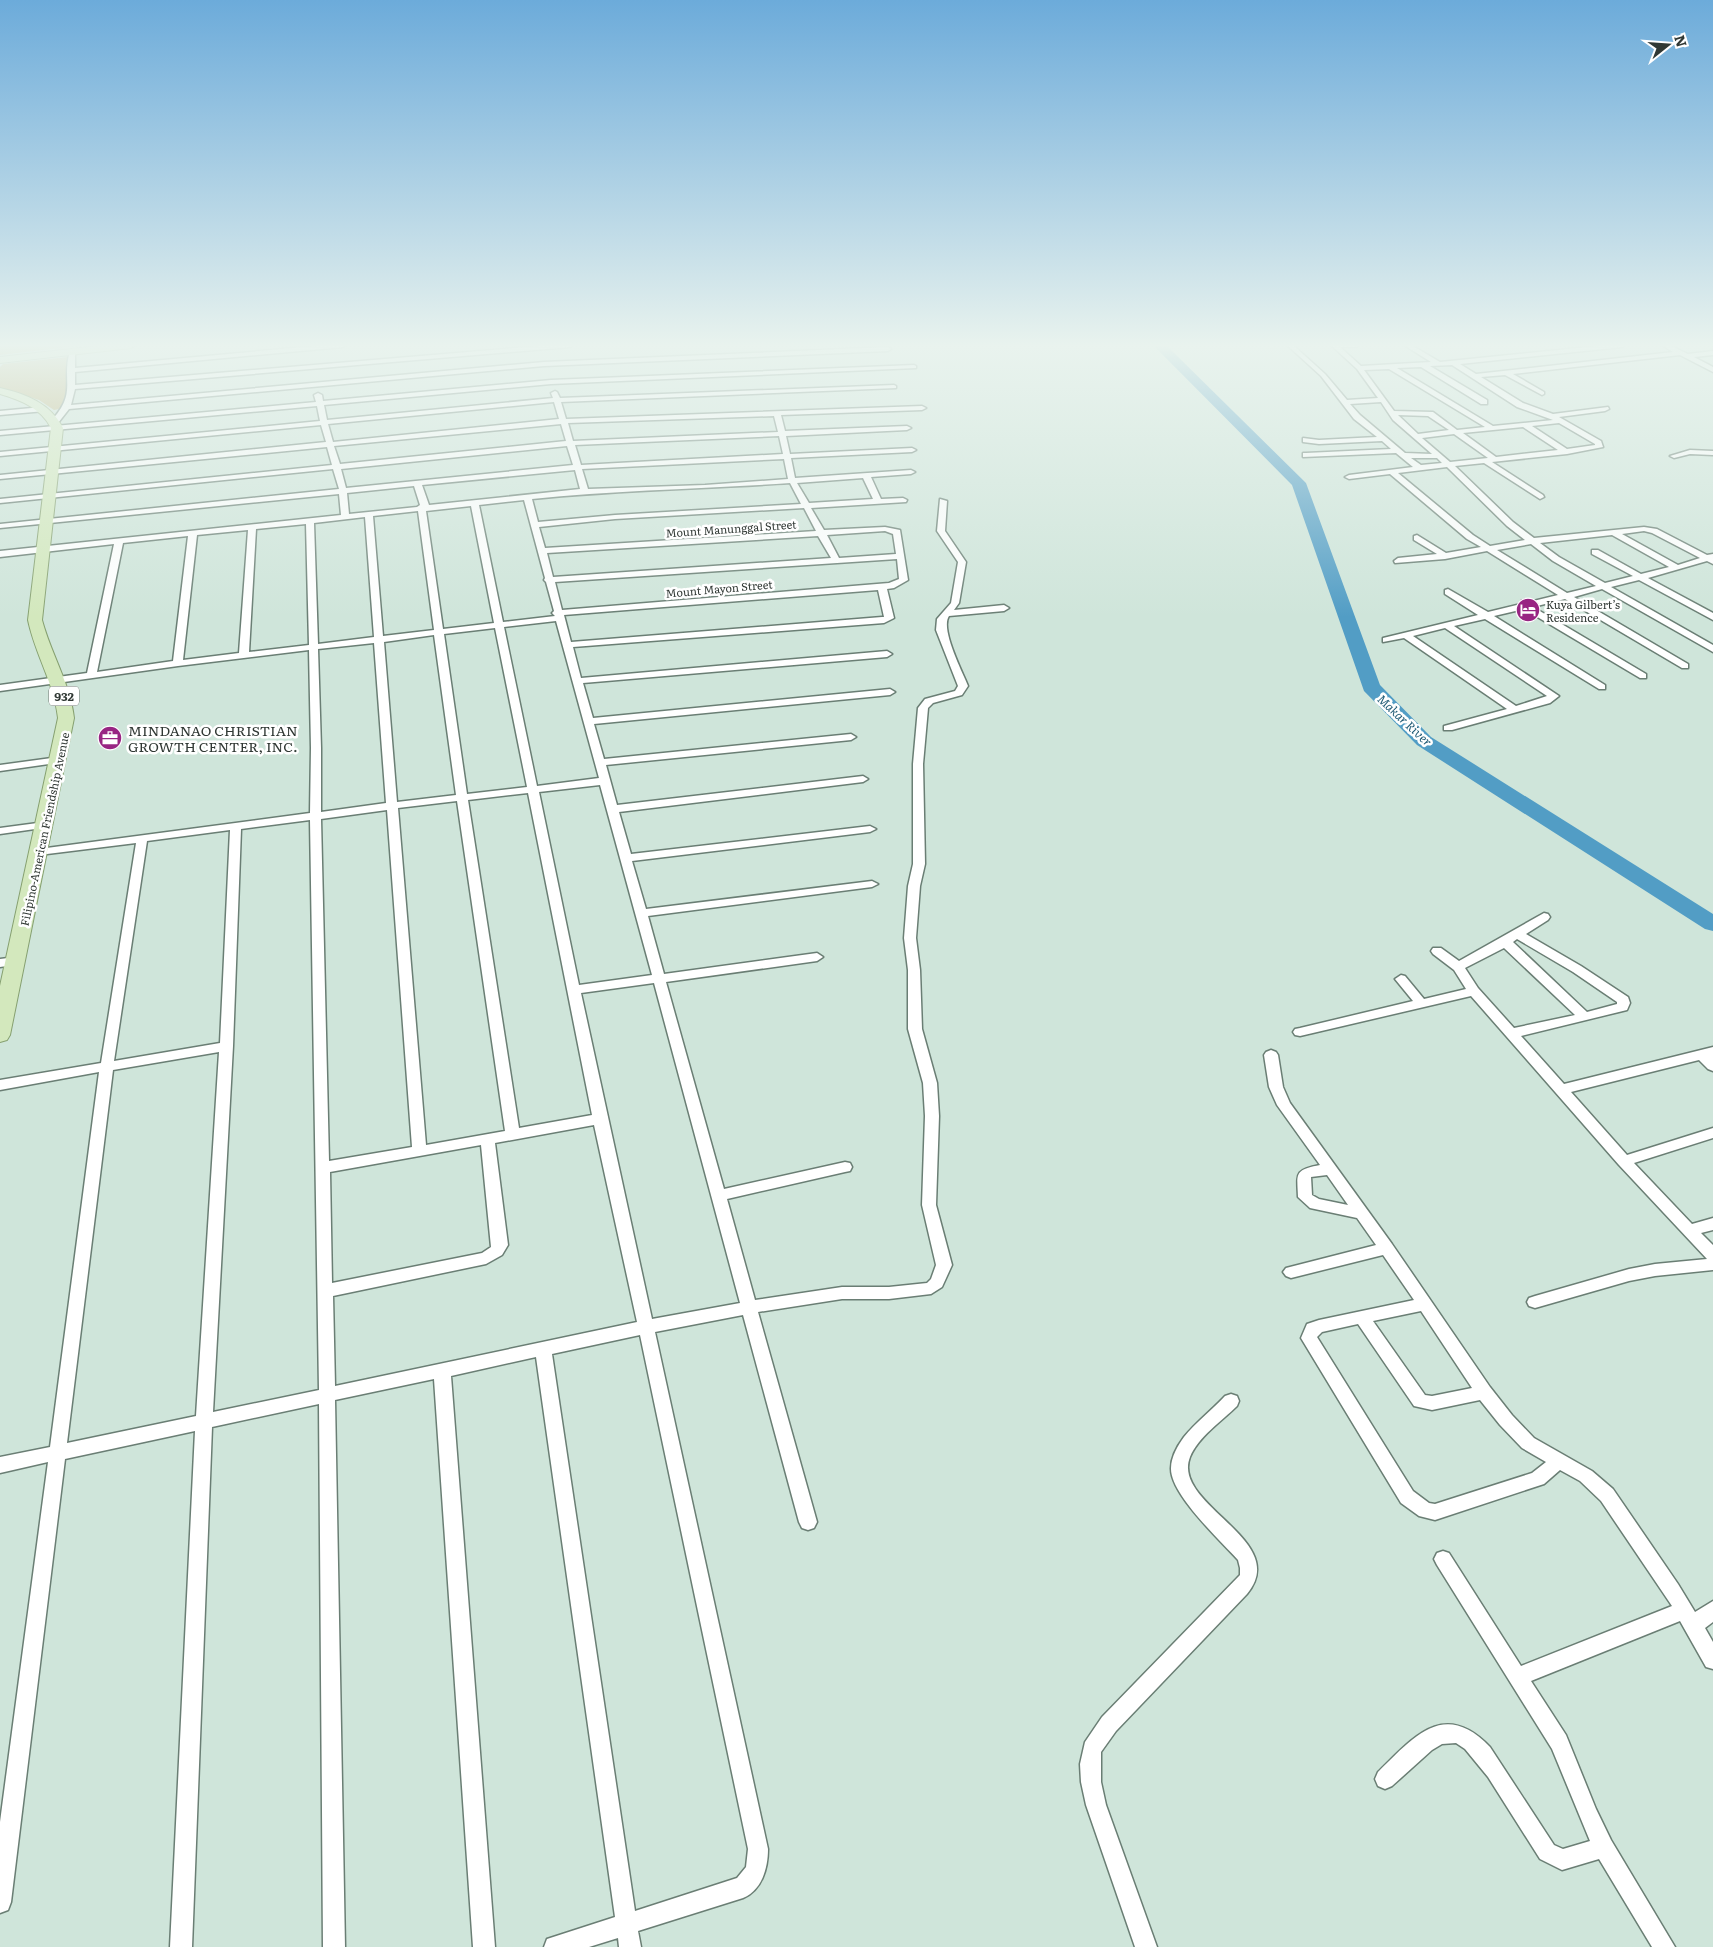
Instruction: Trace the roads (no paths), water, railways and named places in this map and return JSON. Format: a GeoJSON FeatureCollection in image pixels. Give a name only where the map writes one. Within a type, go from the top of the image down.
{"type":"FeatureCollection","features":[{"type":"Feature","properties":{"kind":"main road","name":"Filipino-American Friendship Avenue"},"geometry":{"type":"LineString","coordinates":[[0,1035],[8,962],[39,852],[66,718],[64,698],[41,641],[36,620],[55,436]]}},
{"type":"Feature","properties":{"kind":"street"},"geometry":{"type":"LineString","coordinates":[[0,454],[185,436]]}},
{"type":"Feature","properties":{"kind":"street"},"geometry":{"type":"LineString","coordinates":[[328,436],[343,490],[345,516]]}},
{"type":"Feature","properties":{"kind":"street"},"geometry":{"type":"LineString","coordinates":[[0,477],[413,436]]}},
{"type":"Feature","properties":{"kind":"street"},"geometry":{"type":"LineString","coordinates":[[569,436],[585,491]]}},
{"type":"Feature","properties":{"kind":"street"},"geometry":{"type":"LineString","coordinates":[[0,501],[571,443],[738,436]]}},
{"type":"Feature","properties":{"kind":"street"},"geometry":{"type":"LineString","coordinates":[[782,436],[792,480],[836,560]]}},
{"type":"Feature","properties":{"kind":"street"},"geometry":{"type":"LineString","coordinates":[[1378,436],[1419,468]]}},
{"type":"Feature","properties":{"kind":"street"},"geometry":{"type":"LineString","coordinates":[[1416,436],[1510,524],[1556,559],[1713,649]]}},
{"type":"Feature","properties":{"kind":"street"},"geometry":{"type":"LineString","coordinates":[[1460,436],[1496,460]]}},
{"type":"Feature","properties":{"kind":"street"},"geometry":{"type":"LineString","coordinates":[[1543,436],[1567,452]]}},
{"type":"Feature","properties":{"kind":"street"},"geometry":{"type":"LineString","coordinates":[[1349,477],[1567,452],[1600,446],[1584,436]]}},
{"type":"Feature","properties":{"kind":"street"},"geometry":{"type":"LineString","coordinates":[[1306,440],[1319,442],[1382,439]]}},
{"type":"Feature","properties":{"kind":"street"},"geometry":{"type":"LineString","coordinates":[[0,526],[578,467],[912,450]]}},
{"type":"Feature","properties":{"kind":"street"},"geometry":{"type":"LineString","coordinates":[[1674,456],[1690,452],[1713,453]]}},
{"type":"Feature","properties":{"kind":"street"},"geometry":{"type":"LineString","coordinates":[[1306,455],[1399,453],[1438,456]]}},
{"type":"Feature","properties":{"kind":"street"},"geometry":{"type":"LineString","coordinates":[[1486,461],[1540,497]]}},
{"type":"Feature","properties":{"kind":"street"},"geometry":{"type":"LineString","coordinates":[[0,554],[585,491],[670,489],[911,472]]}},
{"type":"Feature","properties":{"kind":"street"},"geometry":{"type":"LineString","coordinates":[[1392,472],[1486,548],[1685,666]]}},
{"type":"Feature","properties":{"kind":"street"},"geometry":{"type":"LineString","coordinates":[[866,475],[878,502]]}},
{"type":"Feature","properties":{"kind":"street"},"geometry":{"type":"LineString","coordinates":[[417,483],[423,507],[462,798],[513,1134]]}},
{"type":"Feature","properties":{"kind":"street"},"geometry":{"type":"LineString","coordinates":[[526,497],[808,1522]]}},
{"type":"Feature","properties":{"kind":"street"},"geometry":{"type":"LineString","coordinates":[[534,525],[615,517],[903,500]]}},
{"type":"Feature","properties":{"kind":"street"},"geometry":{"type":"LineString","coordinates":[[0,1464],[646,1327],[824,1295],[920,1290],[931,1288],[937,1283],[942,1274],[943,1254],[932,1218],[928,1195],[932,1116],[930,1083],[915,1028],[914,970],[910,938],[914,886],[918,864],[918,758],[923,708],[929,701],[959,693],[962,686],[940,630],[942,619],[955,603],[962,562],[941,531],[943,501]]}},
{"type":"Feature","properties":{"kind":"street"},"geometry":{"type":"LineString","coordinates":[[474,502],[600,1119],[758,1849],[758,1863],[754,1877],[743,1887],[555,1947]]}},
{"type":"Feature","properties":{"kind":"street"},"geometry":{"type":"LineString","coordinates":[[369,514],[419,1151]]}},
{"type":"Feature","properties":{"kind":"street"},"geometry":{"type":"LineString","coordinates":[[310,520],[327,1395],[334,1947]]}},
{"type":"Feature","properties":{"kind":"street"},"geometry":{"type":"LineString","coordinates":[[244,655],[252,526]]}},
{"type":"Feature","properties":{"kind":"street","name":"Mount Manunggal Street"},"geometry":{"type":"LineString","coordinates":[[541,551],[890,529],[897,532],[901,556]]}},
{"type":"Feature","properties":{"kind":"street"},"geometry":{"type":"LineString","coordinates":[[1398,561],[1445,556],[1532,541],[1613,532],[1651,530],[1711,558]]}},
{"type":"Feature","properties":{"kind":"street"},"geometry":{"type":"LineString","coordinates":[[1613,532],[1676,566]]}},
{"type":"Feature","properties":{"kind":"street"},"geometry":{"type":"LineString","coordinates":[[178,663],[193,533]]}},
{"type":"Feature","properties":{"kind":"street"},"geometry":{"type":"LineString","coordinates":[[1417,538],[1445,556]]}},
{"type":"Feature","properties":{"kind":"street"},"geometry":{"type":"LineString","coordinates":[[91,675],[119,541]]}},
{"type":"Feature","properties":{"kind":"street"},"geometry":{"type":"LineString","coordinates":[[1595,552],[1713,617]]}},
{"type":"Feature","properties":{"kind":"street"},"geometry":{"type":"LineString","coordinates":[[548,580],[901,556]]}},
{"type":"Feature","properties":{"kind":"street","name":"Mount Mayon Street"},"geometry":{"type":"LineString","coordinates":[[0,688],[178,663],[498,625],[558,615],[882,587],[897,584],[904,580],[901,556]]}},
{"type":"Feature","properties":{"kind":"street"},"geometry":{"type":"LineString","coordinates":[[1386,640],[1527,607],[1711,558]]}},
{"type":"Feature","properties":{"kind":"street"},"geometry":{"type":"LineString","coordinates":[[567,646],[884,620],[889,618],[882,587]]}},
{"type":"Feature","properties":{"kind":"street"},"geometry":{"type":"LineString","coordinates":[[1448,592],[1602,687]]}},
{"type":"Feature","properties":{"kind":"street"},"geometry":{"type":"LineString","coordinates":[[1527,607],[1643,676]]}},
{"type":"Feature","properties":{"kind":"street"},"geometry":{"type":"LineString","coordinates":[[946,614],[1004,608]]}},
{"type":"Feature","properties":{"kind":"street"},"geometry":{"type":"LineString","coordinates":[[1448,626],[1554,694],[1553,698],[1546,701],[1448,728]]}},
{"type":"Feature","properties":{"kind":"street"},"geometry":{"type":"LineString","coordinates":[[1408,636],[1514,709]]}},
{"type":"Feature","properties":{"kind":"street"},"geometry":{"type":"LineString","coordinates":[[577,681],[887,654]]}},
{"type":"Feature","properties":{"kind":"street"},"geometry":{"type":"LineString","coordinates":[[589,721],[890,692]]}},
{"type":"Feature","properties":{"kind":"street"},"geometry":{"type":"LineString","coordinates":[[599,763],[851,737]]}},
{"type":"Feature","properties":{"kind":"street"},"geometry":{"type":"LineString","coordinates":[[0,768],[59,760]]}},
{"type":"Feature","properties":{"kind":"street"},"geometry":{"type":"LineString","coordinates":[[613,809],[863,779]]}},
{"type":"Feature","properties":{"kind":"street"},"geometry":{"type":"LineString","coordinates":[[39,852],[392,806],[604,781]]}},
{"type":"Feature","properties":{"kind":"street"},"geometry":{"type":"LineString","coordinates":[[0,831],[45,825]]}},
{"type":"Feature","properties":{"kind":"street"},"geometry":{"type":"LineString","coordinates":[[181,1947],[204,1422],[226,1046],[236,826]]}},
{"type":"Feature","properties":{"kind":"street"},"geometry":{"type":"LineString","coordinates":[[626,858],[870,829]]}},
{"type":"Feature","properties":{"kind":"street"},"geometry":{"type":"LineString","coordinates":[[0,1902],[59,1453],[107,1066],[142,838]]}},
{"type":"Feature","properties":{"kind":"street"},"geometry":{"type":"LineString","coordinates":[[641,912],[872,884]]}},
{"type":"Feature","properties":{"kind":"street"},"geometry":{"type":"LineString","coordinates":[[1458,968],[1506,942],[1544,917]]}},
{"type":"Feature","properties":{"kind":"street"},"geometry":{"type":"LineString","coordinates":[[1513,1033],[1622,1007],[1624,1003],[1623,1000],[1578,969],[1517,934]]}},
{"type":"Feature","properties":{"kind":"street"},"geometry":{"type":"LineString","coordinates":[[1506,942],[1585,1017]]}},
{"type":"Feature","properties":{"kind":"street"},"geometry":{"type":"LineString","coordinates":[[1437,951],[1458,968],[1474,991],[1624,1161],[1713,1255]]}},
{"type":"Feature","properties":{"kind":"street"},"geometry":{"type":"LineString","coordinates":[[574,990],[818,957]]}},
{"type":"Feature","properties":{"kind":"street"},"geometry":{"type":"LineString","coordinates":[[1401,979],[1421,1003]]}},
{"type":"Feature","properties":{"kind":"street"},"geometry":{"type":"LineString","coordinates":[[1300,1032],[1474,991]]}},
{"type":"Feature","properties":{"kind":"street"},"geometry":{"type":"LineString","coordinates":[[0,1084],[226,1046]]}},
{"type":"Feature","properties":{"kind":"street"},"geometry":{"type":"LineString","coordinates":[[1562,1089],[1708,1054],[1713,1066]]}},
{"type":"Feature","properties":{"kind":"street"},"geometry":{"type":"LineString","coordinates":[[1271,1055],[1276,1087],[1284,1106],[1387,1248],[1484,1392],[1516,1432],[1528,1443],[1586,1476],[1607,1496],[1631,1528],[1689,1618],[1713,1660]]}},
{"type":"Feature","properties":{"kind":"street"},"geometry":{"type":"LineString","coordinates":[[322,1168],[600,1119]]}},
{"type":"Feature","properties":{"kind":"street"},"geometry":{"type":"LineString","coordinates":[[1624,1161],[1713,1133]]}},
{"type":"Feature","properties":{"kind":"street"},"geometry":{"type":"LineString","coordinates":[[325,1292],[486,1258],[498,1251],[500,1245],[487,1139]]}},
{"type":"Feature","properties":{"kind":"street"},"geometry":{"type":"LineString","coordinates":[[718,1196],[845,1167]]}},
{"type":"Feature","properties":{"kind":"street"},"geometry":{"type":"LineString","coordinates":[[1330,1169],[1304,1175],[1305,1197],[1315,1204],[1360,1213]]}},
{"type":"Feature","properties":{"kind":"street"},"geometry":{"type":"LineString","coordinates":[[1690,1230],[1713,1224]]}},
{"type":"Feature","properties":{"kind":"street"},"geometry":{"type":"LineString","coordinates":[[1291,1272],[1387,1248]]}},
{"type":"Feature","properties":{"kind":"street"},"geometry":{"type":"LineString","coordinates":[[1534,1302],[1629,1275],[1654,1270],[1713,1264]]}},
{"type":"Feature","properties":{"kind":"street"},"geometry":{"type":"LineString","coordinates":[[1425,1304],[1319,1326],[1313,1329],[1309,1338],[1407,1497],[1425,1510],[1435,1512],[1538,1479],[1559,1461]]}},
{"type":"Feature","properties":{"kind":"street"},"geometry":{"type":"LineString","coordinates":[[1360,1316],[1420,1401],[1432,1403],[1484,1392]]}},
{"type":"Feature","properties":{"kind":"street"},"geometry":{"type":"LineString","coordinates":[[543,1349],[630,1947]]}},
{"type":"Feature","properties":{"kind":"street"},"geometry":{"type":"LineString","coordinates":[[442,1370],[484,1947]]}},
{"type":"Feature","properties":{"kind":"street"},"geometry":{"type":"LineString","coordinates":[[1146,1947],[1096,1805],[1090,1764],[1092,1748],[1109,1724],[1241,1588],[1251,1573],[1250,1564],[1244,1554],[1193,1497],[1184,1484],[1179,1471],[1186,1447],[1231,1401]]}},
{"type":"Feature","properties":{"kind":"street"},"geometry":{"type":"LineString","coordinates":[[1443,1559],[1519,1676],[1559,1742],[1589,1816],[1604,1847],[1664,1947]]}},
{"type":"Feature","properties":{"kind":"street"},"geometry":{"type":"LineString","coordinates":[[1519,1676],[1713,1610]]}},
{"type":"Feature","properties":{"kind":"street"},"geometry":{"type":"LineString","coordinates":[[1385,1779],[1420,1745],[1449,1733],[1461,1735],[1472,1742],[1486,1758],[1547,1852],[1562,1860],[1604,1847]]}},
{"type":"Feature","properties":{"kind":"waterway","name":"Makar River"},"geometry":{"type":"LineString","coordinates":[[1251,436],[1299,483],[1371,687],[1424,741],[1713,924]]}},
{"type":"Feature","properties":{"kind":"place","name":"Kuya Gilbert’s Residence"},"geometry":{"type":"Point","coordinates":[1528,610]}},
{"type":"Feature","properties":{"kind":"place","name":"MINDANAO CHRISTIAN GROWTH CENTER, INC."},"geometry":{"type":"Point","coordinates":[110,738]}}]}
